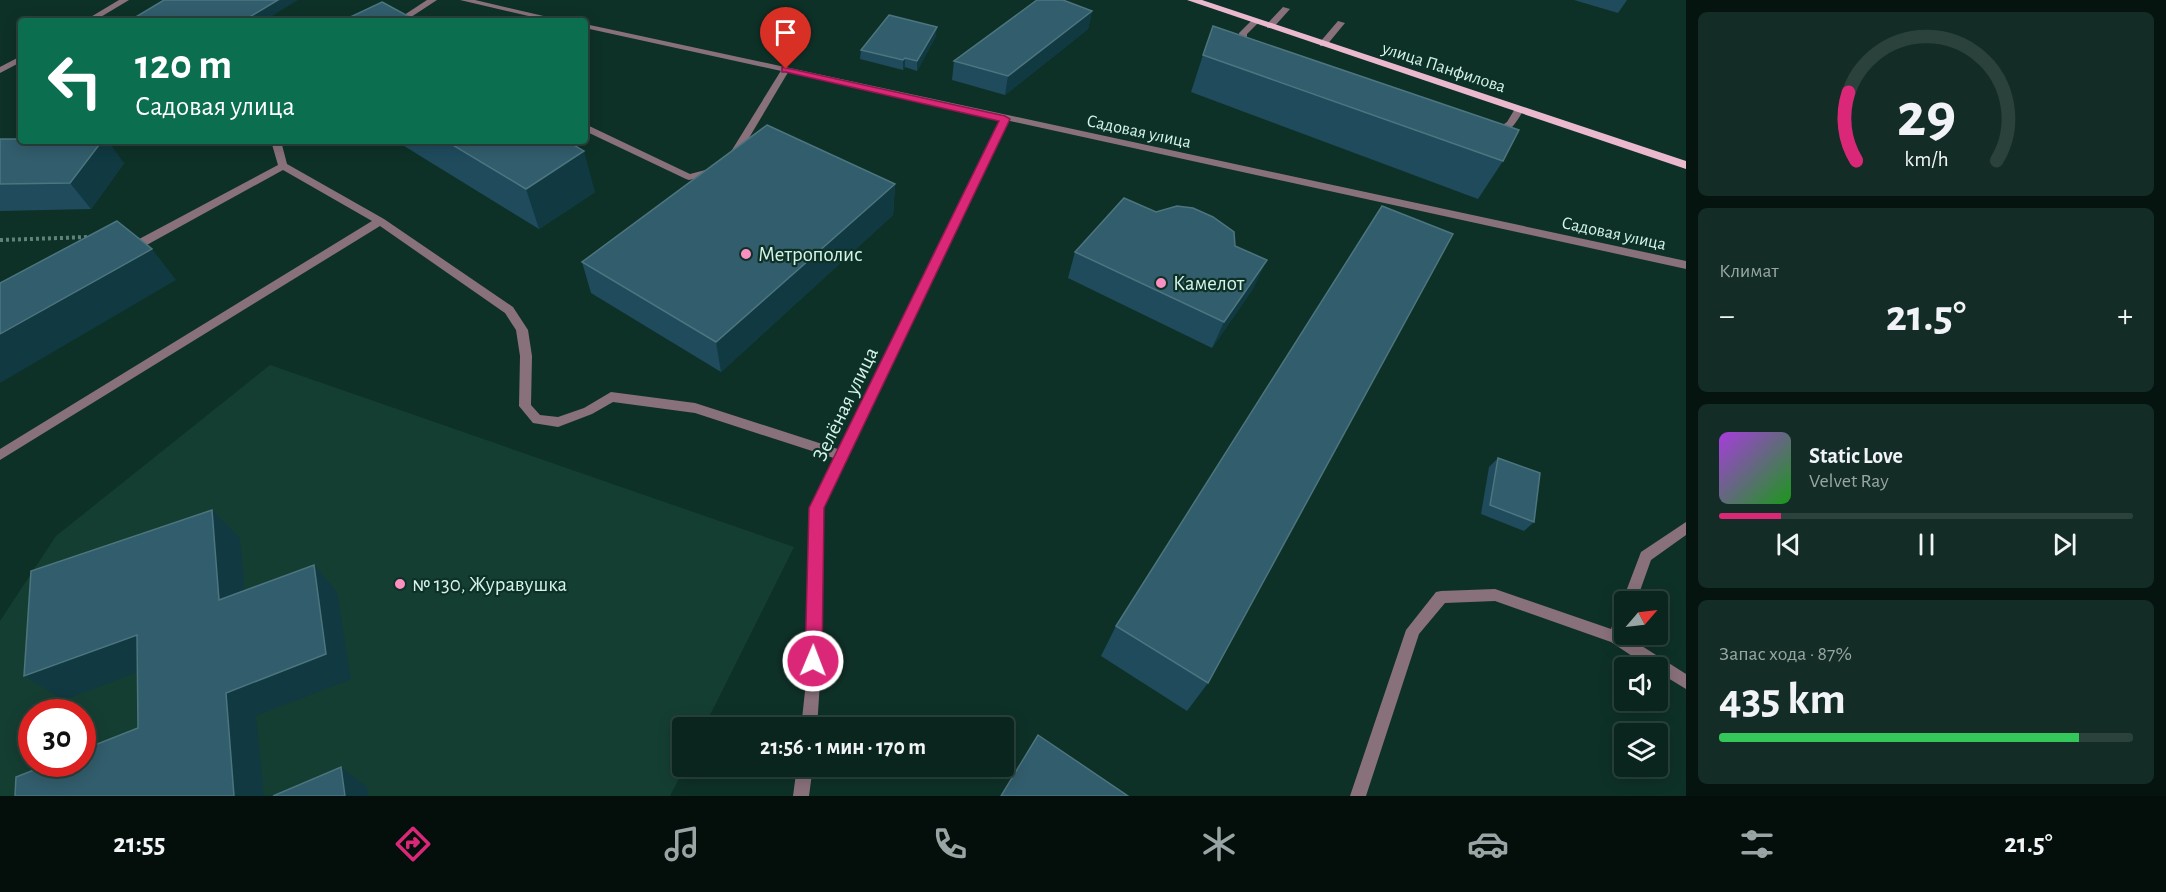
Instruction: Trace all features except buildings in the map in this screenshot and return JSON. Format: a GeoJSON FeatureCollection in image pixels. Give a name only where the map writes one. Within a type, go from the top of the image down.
{"type":"FeatureCollection","features":[{"type":"Feature","properties":{"kind":"main road","name":"улица Панфилова"},"geometry":{"type":"LineString","coordinates":[[1192,0],[1686,165]]}},
{"type":"Feature","properties":{"kind":"street"},"geometry":{"type":"LineString","coordinates":[[93,18],[125,0]]}},
{"type":"Feature","properties":{"kind":"street"},"geometry":{"type":"LineString","coordinates":[[404,18],[433,0]]}},
{"type":"Feature","properties":{"kind":"street"},"geometry":{"type":"LineString","coordinates":[[464,0],[547,18]]}},
{"type":"Feature","properties":{"kind":"street"},"geometry":{"type":"LineString","coordinates":[[1270,26],[1286,9]]}},
{"type":"Feature","properties":{"kind":"street"},"geometry":{"type":"LineString","coordinates":[[1254,51],[1243,47],[1243,33],[1256,21]]}},
{"type":"Feature","properties":{"kind":"street"},"geometry":{"type":"LineString","coordinates":[[1323,44],[1341,23]]}},
{"type":"Feature","properties":{"kind":"street","name":"Садовая улица"},"geometry":{"type":"LineString","coordinates":[[588,27],[1686,265]]}},
{"type":"Feature","properties":{"kind":"street"},"geometry":{"type":"LineString","coordinates":[[0,70],[18,60]]}},
{"type":"Feature","properties":{"kind":"street"},"geometry":{"type":"LineString","coordinates":[[588,128],[689,177],[709,174],[730,162],[786,69]]}},
{"type":"Feature","properties":{"kind":"street"},"geometry":{"type":"LineString","coordinates":[[1484,132],[1494,135],[1511,124],[1519,109]]}},
{"type":"Feature","properties":{"kind":"street","name":"Зелёная улица"},"geometry":{"type":"LineString","coordinates":[[810,717],[813,682],[816,508],[1005,119]]}},
{"type":"Feature","properties":{"kind":"street"},"geometry":{"type":"LineString","coordinates":[[277,144],[283,166],[380,221],[509,310],[522,330],[526,356],[525,406],[537,420],[558,422],[588,411],[611,397],[695,408],[843,456]]}},
{"type":"Feature","properties":{"kind":"street"},"geometry":{"type":"LineString","coordinates":[[120,255],[283,166]]}},
{"type":"Feature","properties":{"kind":"street"},"geometry":{"type":"LineString","coordinates":[[0,455],[380,221]]}},
{"type":"Feature","properties":{"kind":"street"},"geometry":{"type":"LineString","coordinates":[[1633,591],[1646,556],[1686,528]]}},
{"type":"Feature","properties":{"kind":"street"},"geometry":{"type":"LineString","coordinates":[[1358,796],[1413,630],[1441,597],[1495,595],[1614,638]]}},
{"type":"Feature","properties":{"kind":"street"},"geometry":{"type":"LineString","coordinates":[[1626,645],[1686,682]]}},
{"type":"Feature","properties":{"kind":"street"},"geometry":{"type":"LineString","coordinates":[[801,796],[804,777]]}},
{"type":"Feature","properties":{"kind":"path"},"geometry":{"type":"LineString","coordinates":[[0,240],[100,237]]}},
{"type":"Feature","properties":{"kind":"shaded area","name":"№ 130, Журавушка"},"geometry":{"type":"Polygon","coordinates":[[[270,365],[794,547],[709,717],[672,717],[672,777],[680,777],[670,796],[0,796],[0,621],[56,536],[270,365]]]}},
{"type":"Feature","properties":{"kind":"place","name":"Метрополис"},"geometry":{"type":"Point","coordinates":[746,254]}},
{"type":"Feature","properties":{"kind":"place","name":"Камелот"},"geometry":{"type":"Point","coordinates":[1161,283]}},
{"type":"Feature","properties":{"kind":"place","name":"№ 130, Журавушка"},"geometry":{"type":"Point","coordinates":[400,584]}},
{"type":"Feature","properties":{"kind":"route"},"geometry":{"type":"LineString","coordinates":[[786,69],[1005,119],[816,508],[813,661]]}}]}
